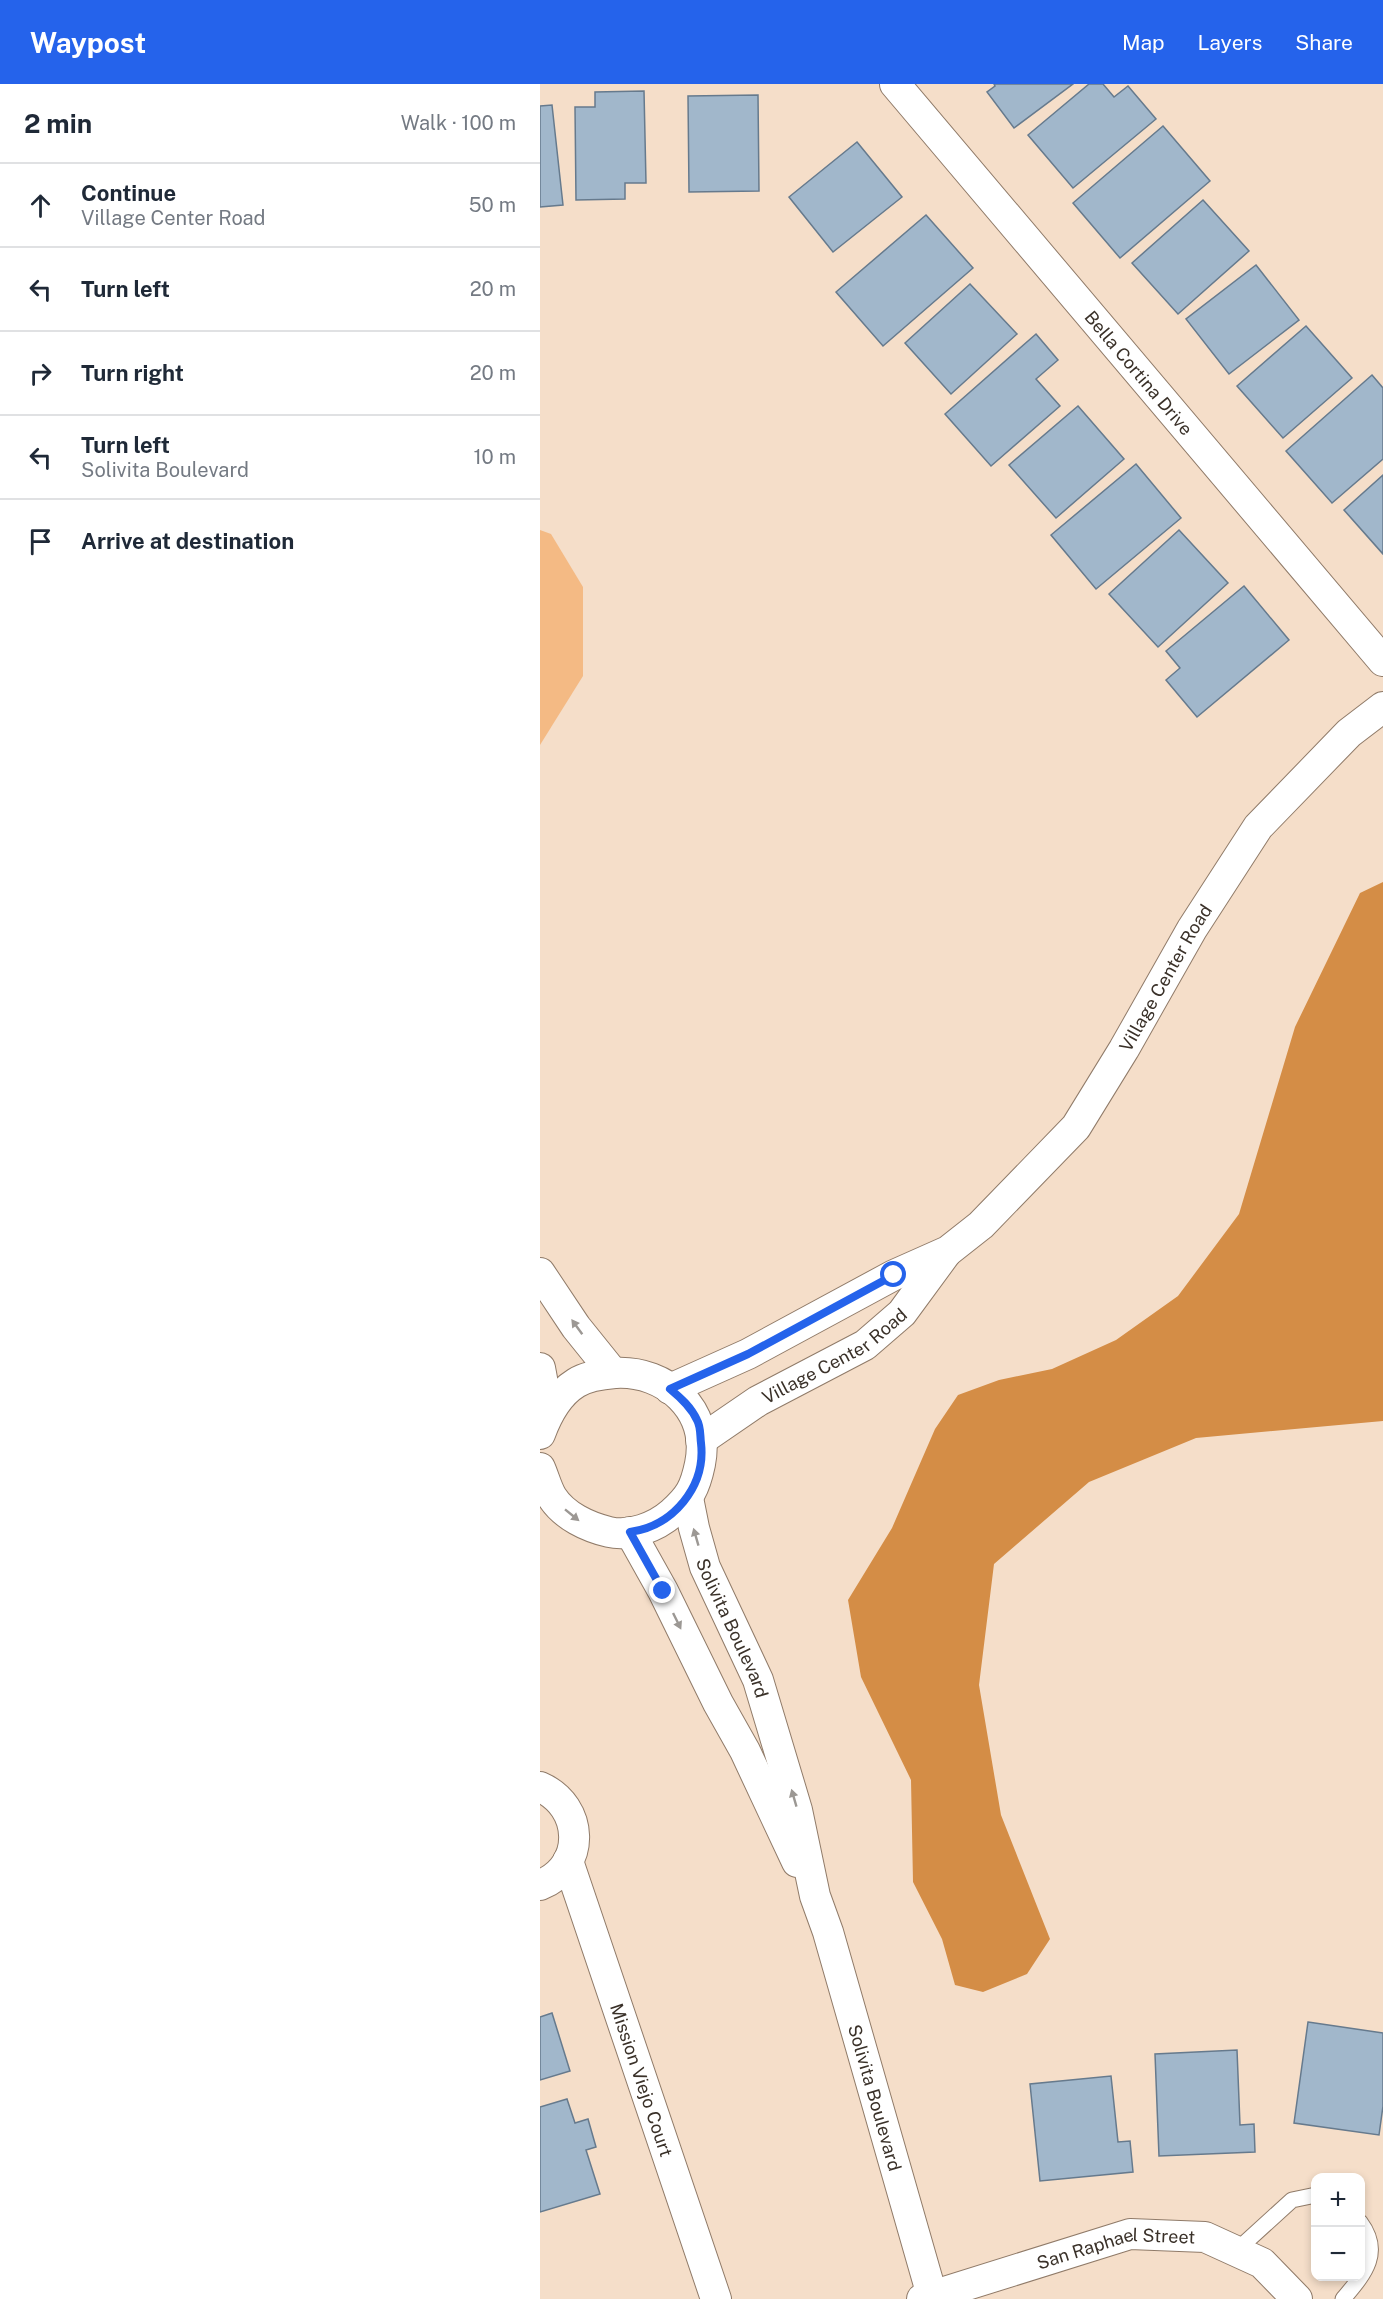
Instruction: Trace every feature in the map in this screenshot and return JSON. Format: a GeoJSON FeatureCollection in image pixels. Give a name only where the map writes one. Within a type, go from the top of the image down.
{"type":"FeatureCollection","features":[{"type":"Feature","properties":{"kind":"street","name":"Bella Cortina Drive"},"geometry":{"type":"LineString","coordinates":[[895,84],[1383,662]]}},
{"type":"Feature","properties":{"kind":"street","name":"Village Center Road"},"geometry":{"type":"LineString","coordinates":[[670,1389],[748,1354],[894,1275],[948,1251],[981,1225],[1076,1127],[1124,1049],[1192,929],[1258,827],[1349,733],[1383,707]]}},
{"type":"Feature","properties":{"kind":"street","name":"Village Center Road"},"geometry":{"type":"LineString","coordinates":[[701,1440],[758,1401],[865,1345],[902,1313],[948,1251]]}},
{"type":"Feature","properties":{"kind":"street"},"geometry":{"type":"LineString","coordinates":[[540,1273],[576,1327],[613,1373]]}},
{"type":"Feature","properties":{"kind":"street"},"geometry":{"type":"LineString","coordinates":[[540,1368],[544,1422]]}},
{"type":"Feature","properties":{"kind":"street"},"geometry":{"type":"LineString","coordinates":[[540,1468],[552,1498],[573,1518],[591,1528],[616,1534],[642,1531],[668,1517],[688,1498],[697,1477],[702,1454],[699,1423],[685,1401],[649,1376],[632,1372],[600,1374],[576,1383],[544,1422]]}},
{"type":"Feature","properties":{"kind":"street","name":"Solivita Boulevard"},"geometry":{"type":"LineString","coordinates":[[688,1498],[693,1528],[705,1567],[758,1680],[797,1810],[815,1896]]}},
{"type":"Feature","properties":{"kind":"street","name":"Solivita Boulevard"},"geometry":{"type":"LineString","coordinates":[[630,1532],[745,1751],[778,1824],[815,1896],[828,1932],[929,2298]]}},
{"type":"Feature","properties":{"kind":"street"},"geometry":{"type":"LineString","coordinates":[[540,1787],[560,1800],[572,1818],[574,1840],[568,1861],[554,1877],[540,1884]]}},
{"type":"Feature","properties":{"kind":"street","name":"Mission Viejo Court"},"geometry":{"type":"LineString","coordinates":[[568,1861],[716,2299]]}},
{"type":"Feature","properties":{"kind":"street","name":"San Raphael Street"},"geometry":{"type":"LineString","coordinates":[[929,2298],[1130,2235],[1205,2237],[1262,2263],[1297,2299]]}},
{"type":"Feature","properties":{"kind":"lane"},"geometry":{"type":"LineString","coordinates":[[1236,2251],[1292,2200],[1311,2196]]}},
{"type":"Feature","properties":{"kind":"lane"},"geometry":{"type":"LineString","coordinates":[[1343,2299],[1363,2274],[1372,2251],[1369,2233],[1364,2227]]}},
{"type":"Feature","properties":{"kind":"shaded area"},"geometry":{"type":"Polygon","coordinates":[[[540,530],[551,534],[583,587],[583,676],[540,745],[540,530]]]}},
{"type":"Feature","properties":{"kind":"shaded area"},"geometry":{"type":"Polygon","coordinates":[[[1383,882],[1383,1421],[1196,1438],[1089,1482],[994,1564],[979,1685],[1001,1815],[1050,1939],[1027,1974],[983,1992],[955,1985],[942,1939],[913,1882],[911,1780],[861,1677],[848,1600],[892,1528],[935,1429],[958,1395],[999,1380],[1052,1369],[1116,1340],[1178,1296],[1239,1214],[1295,1027],[1360,893],[1383,882]]]}},
{"type":"Feature","properties":{"kind":"building"},"geometry":{"type":"Polygon","coordinates":[[[994,84],[1073,84],[1014,128],[987,92],[995,86],[994,84]]]}},
{"type":"Feature","properties":{"kind":"building"},"geometry":{"type":"Polygon","coordinates":[[[1089,84],[1103,84],[1114,97],[1128,86],[1156,119],[1073,188],[1028,135],[1089,84]]]}},
{"type":"Feature","properties":{"kind":"building"},"geometry":{"type":"Polygon","coordinates":[[[644,91],[646,183],[625,183],[625,199],[576,200],[575,107],[595,107],[595,92],[644,91]]]}},
{"type":"Feature","properties":{"kind":"building"},"geometry":{"type":"Polygon","coordinates":[[[758,95],[759,191],[689,192],[688,96],[758,95]]]}},
{"type":"Feature","properties":{"kind":"building"},"geometry":{"type":"Polygon","coordinates":[[[552,105],[563,205],[540,207],[540,106],[552,105]]]}},
{"type":"Feature","properties":{"kind":"building"},"geometry":{"type":"Polygon","coordinates":[[[1163,126],[1210,181],[1120,258],[1073,203],[1163,126]]]}},
{"type":"Feature","properties":{"kind":"building"},"geometry":{"type":"Polygon","coordinates":[[[857,142],[902,197],[833,252],[789,197],[857,142]]]}},
{"type":"Feature","properties":{"kind":"building"},"geometry":{"type":"Polygon","coordinates":[[[1203,200],[1249,251],[1178,314],[1132,263],[1203,200]]]}},
{"type":"Feature","properties":{"kind":"building"},"geometry":{"type":"Polygon","coordinates":[[[926,215],[973,268],[883,346],[836,292],[926,215]]]}},
{"type":"Feature","properties":{"kind":"building"},"geometry":{"type":"Polygon","coordinates":[[[1256,265],[1299,320],[1229,374],[1186,319],[1256,265]]]}},
{"type":"Feature","properties":{"kind":"building"},"geometry":{"type":"Polygon","coordinates":[[[970,284],[1017,334],[951,394],[905,343],[970,284]]]}},
{"type":"Feature","properties":{"kind":"building"},"geometry":{"type":"Polygon","coordinates":[[[1306,326],[1352,378],[1283,438],[1237,386],[1306,326]]]}},
{"type":"Feature","properties":{"kind":"building"},"geometry":{"type":"Polygon","coordinates":[[[1036,334],[1058,360],[1036,379],[1060,406],[991,466],[945,414],[1036,334]]]}},
{"type":"Feature","properties":{"kind":"building"},"geometry":{"type":"Polygon","coordinates":[[[1372,375],[1383,388],[1383,459],[1332,503],[1286,451],[1372,375]]]}},
{"type":"Feature","properties":{"kind":"building"},"geometry":{"type":"Polygon","coordinates":[[[1078,406],[1124,459],[1056,518],[1009,465],[1078,406]]]}},
{"type":"Feature","properties":{"kind":"building"},"geometry":{"type":"Polygon","coordinates":[[[1136,464],[1181,518],[1096,589],[1051,535],[1136,464]]]}},
{"type":"Feature","properties":{"kind":"building"},"geometry":{"type":"Polygon","coordinates":[[[1383,475],[1383,554],[1344,510],[1383,475]]]}},
{"type":"Feature","properties":{"kind":"building"},"geometry":{"type":"Polygon","coordinates":[[[1179,530],[1228,583],[1158,647],[1109,594],[1179,530]]]}},
{"type":"Feature","properties":{"kind":"building"},"geometry":{"type":"Polygon","coordinates":[[[1244,586],[1289,640],[1197,717],[1166,680],[1180,668],[1166,651],[1244,586]]]}},
{"type":"Feature","properties":{"kind":"building"},"geometry":{"type":"Polygon","coordinates":[[[552,2013],[570,2071],[540,2080],[540,2017],[552,2013]]]}},
{"type":"Feature","properties":{"kind":"building"},"geometry":{"type":"Polygon","coordinates":[[[1308,2022],[1383,2033],[1383,2106],[1379,2135],[1294,2123],[1308,2022]]]}},
{"type":"Feature","properties":{"kind":"building"},"geometry":{"type":"Polygon","coordinates":[[[1237,2050],[1240,2125],[1254,2124],[1255,2152],[1159,2156],[1155,2054],[1237,2050]]]}},
{"type":"Feature","properties":{"kind":"building"},"geometry":{"type":"Polygon","coordinates":[[[1111,2076],[1118,2142],[1130,2141],[1133,2172],[1040,2181],[1030,2084],[1111,2076]]]}},
{"type":"Feature","properties":{"kind":"building"},"geometry":{"type":"Polygon","coordinates":[[[567,2099],[575,2123],[588,2119],[596,2147],[586,2150],[600,2194],[540,2212],[540,2107],[567,2099]]]}},
{"type":"Feature","properties":{"kind":"route"},"geometry":{"type":"LineString","coordinates":[[663,1591],[630,1532],[642,1531],[668,1517],[688,1498],[697,1477],[702,1454],[699,1423],[685,1401],[670,1389],[748,1354],[894,1275]]}}]}
